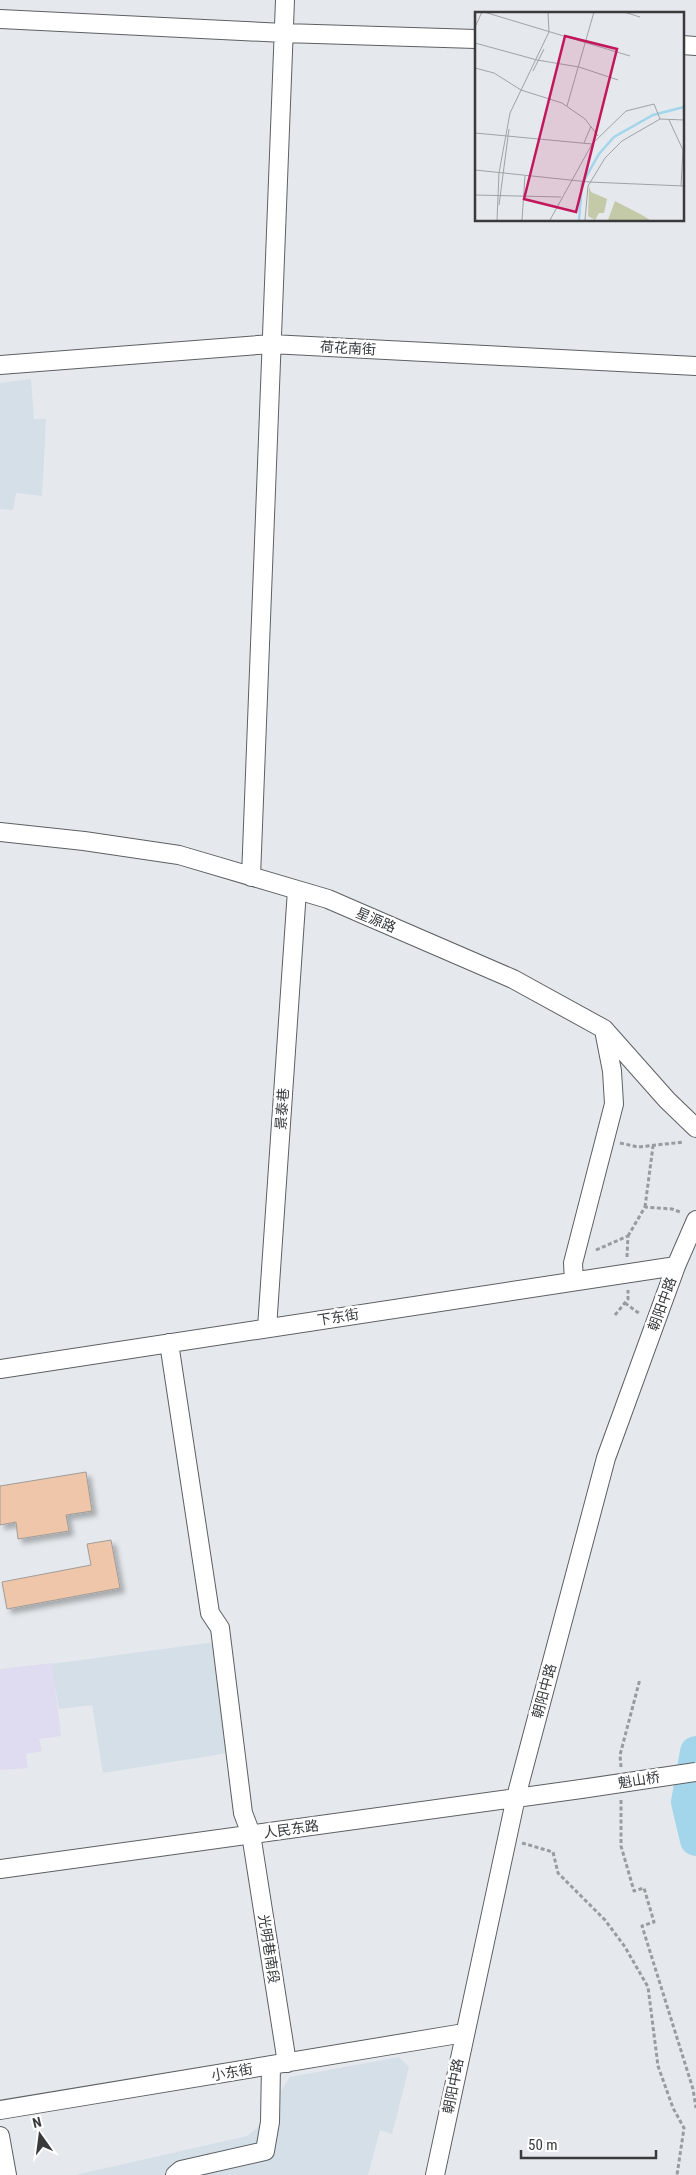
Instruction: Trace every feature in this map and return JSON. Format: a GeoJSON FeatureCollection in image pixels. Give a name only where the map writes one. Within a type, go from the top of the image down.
{"type":"FeatureCollection","features":[{"type":"Feature","properties":{"kind":"street"},"geometry":{"type":"LineString","coordinates":[[251,877],[286,0]]}},
{"type":"Feature","properties":{"kind":"street"},"geometry":{"type":"LineString","coordinates":[[0,19],[284,33],[475,39]]}},
{"type":"Feature","properties":{"kind":"street","name":"荷花南街"},"geometry":{"type":"LineString","coordinates":[[0,365],[271,344],[696,366]]}},
{"type":"Feature","properties":{"kind":"street","name":"星源路"},"geometry":{"type":"LineString","coordinates":[[0,832],[84,841],[179,855],[328,899],[512,979],[604,1030],[667,1100],[696,1128]]}},
{"type":"Feature","properties":{"kind":"street","name":"景泰巷"},"geometry":{"type":"LineString","coordinates":[[267,1328],[297,890]]}},
{"type":"Feature","properties":{"kind":"street"},"geometry":{"type":"LineString","coordinates":[[574,1281],[573,1263],[614,1104],[612,1072],[604,1030]]}},
{"type":"Feature","properties":{"kind":"street","name":"朝阳中路"},"geometry":{"type":"LineString","coordinates":[[435,2175],[516,1797],[606,1458],[676,1266],[691,1217]]}},
{"type":"Feature","properties":{"kind":"street","name":"下东街"},"geometry":{"type":"LineString","coordinates":[[0,1368],[676,1266]]}},
{"type":"Feature","properties":{"kind":"street","name":"光明巷南段"},"geometry":{"type":"LineString","coordinates":[[169,1343],[210,1613],[220,1628],[243,1813],[252,1834],[279,2064],[265,2151],[181,2170],[175,2175]]}},
{"type":"Feature","properties":{"kind":"street","name":"魁山桥"},"geometry":{"type":"LineString","coordinates":[[581,1789],[696,1772]]}},
{"type":"Feature","properties":{"kind":"street","name":"人民东路"},"geometry":{"type":"LineString","coordinates":[[0,1870],[581,1789]]}},
{"type":"Feature","properties":{"kind":"street","name":"小东街"},"geometry":{"type":"LineString","coordinates":[[0,2110],[464,2033]]}},
{"type":"Feature","properties":{"kind":"street"},"geometry":{"type":"LineString","coordinates":[[0,2136],[7,2175]]}},
{"type":"Feature","properties":{"kind":"path"},"geometry":{"type":"LineString","coordinates":[[620,1142],[638,1147],[684,1142]]}},
{"type":"Feature","properties":{"kind":"path"},"geometry":{"type":"LineString","coordinates":[[627,1260],[628,1236],[645,1207],[654,1145]]}},
{"type":"Feature","properties":{"kind":"path"},"geometry":{"type":"LineString","coordinates":[[645,1207],[672,1209],[691,1217]]}},
{"type":"Feature","properties":{"kind":"path"},"geometry":{"type":"LineString","coordinates":[[596,1250],[628,1236]]}},
{"type":"Feature","properties":{"kind":"path"},"geometry":{"type":"LineString","coordinates":[[615,1315],[628,1299],[628,1287]]}},
{"type":"Feature","properties":{"kind":"path"},"geometry":{"type":"LineString","coordinates":[[625,1303],[640,1314]]}},
{"type":"Feature","properties":{"kind":"path"},"geometry":{"type":"LineString","coordinates":[[620,1773],[620,1755],[640,1679]]}},
{"type":"Feature","properties":{"kind":"path"},"geometry":{"type":"LineString","coordinates":[[621,1791],[621,1846],[634,1891],[644,1888],[654,1922],[642,1926],[692,2089],[696,2108]]}},
{"type":"Feature","properties":{"kind":"path"},"geometry":{"type":"LineString","coordinates":[[507,1839],[553,1852],[558,1873],[605,1920],[625,1948],[648,1987],[658,2066],[673,2108],[684,2128],[677,2175]]}},
{"type":"Feature","properties":{"kind":"shaded area"},"geometry":{"type":"Polygon","coordinates":[[[31,379],[34,419],[46,419],[42,496],[16,493],[13,510],[0,509],[0,383],[31,379]]]}},
{"type":"Feature","properties":{"kind":"shaded area"},"geometry":{"type":"Polygon","coordinates":[[[215,1642],[228,1753],[103,1773],[92,1705],[59,1709],[51,1664],[215,1642]]]}},
{"type":"Feature","properties":{"kind":"shaded area"},"geometry":{"type":"Polygon","coordinates":[[[52,1663],[61,1736],[39,1739],[42,1751],[26,1754],[28,1768],[0,1770],[0,1669],[52,1663]]]}},
{"type":"Feature","properties":{"kind":"shaded area"},"geometry":{"type":"Polygon","coordinates":[[[399,2057],[409,2067],[392,2134],[380,2130],[368,2175],[75,2175],[247,2136],[257,2128],[290,2077],[399,2057]]]}},
{"type":"Feature","properties":{"kind":"building"},"geometry":{"type":"Polygon","coordinates":[[[86,1472],[92,1511],[66,1515],[69,1531],[18,1539],[16,1522],[0,1525],[0,1486],[86,1472]]]}},
{"type":"Feature","properties":{"kind":"building"},"geometry":{"type":"Polygon","coordinates":[[[111,1540],[120,1588],[7,1609],[2,1582],[91,1565],[87,1544],[111,1540]]]}},
{"type":"Feature","properties":{"kind":"waterway"},"geometry":{"type":"LineString","coordinates":[[696,1752],[687,1802],[696,1840]]}}]}
